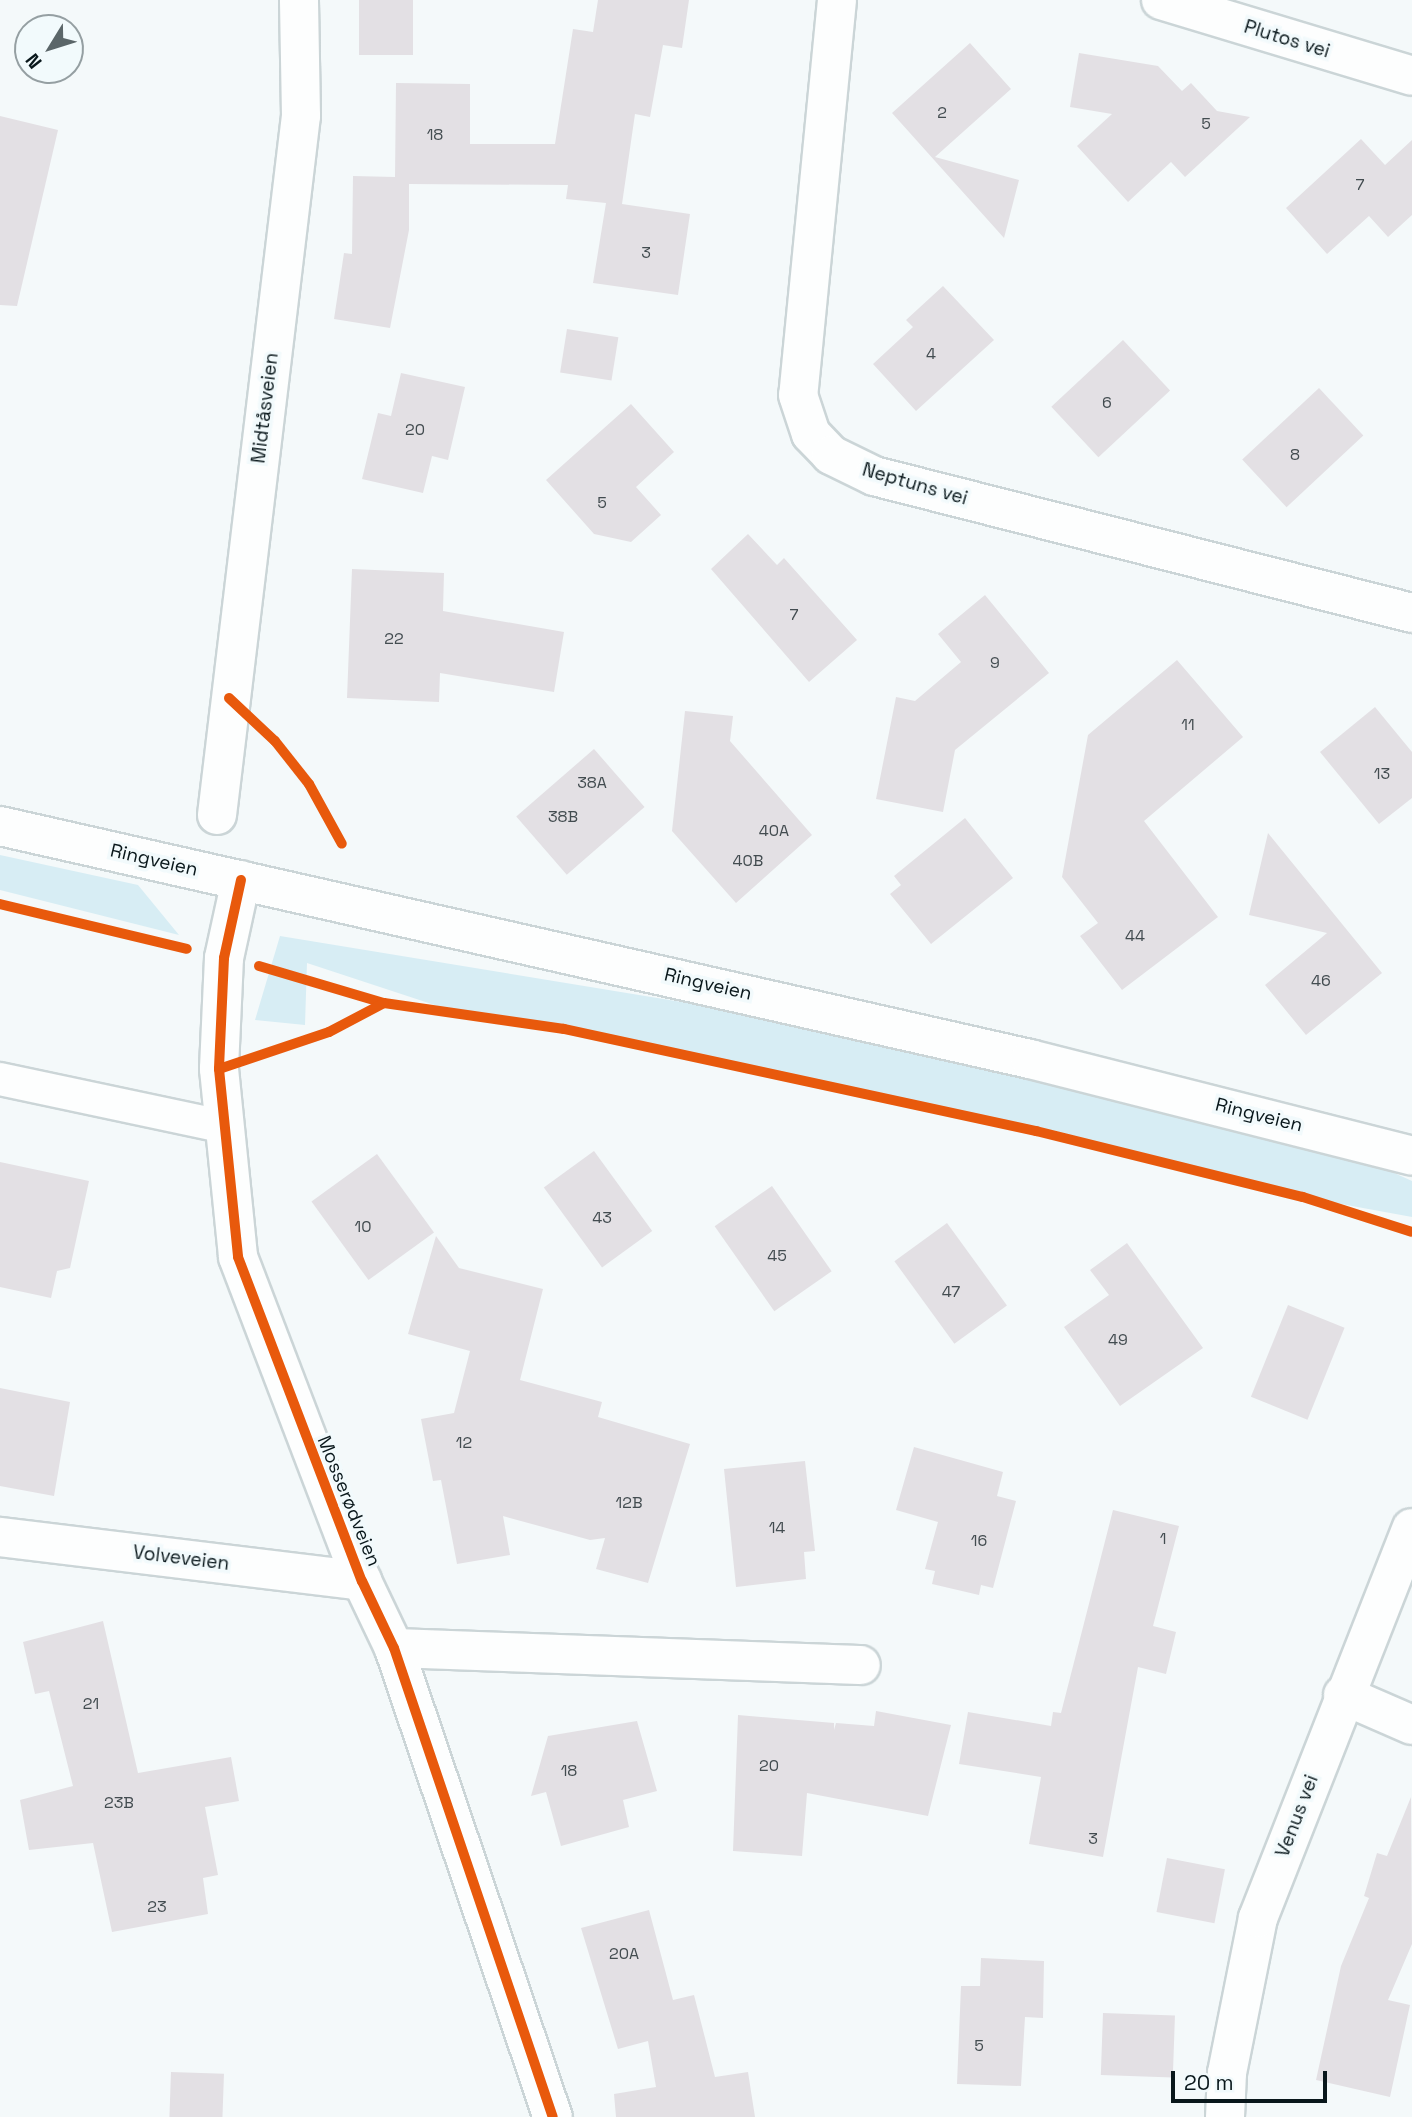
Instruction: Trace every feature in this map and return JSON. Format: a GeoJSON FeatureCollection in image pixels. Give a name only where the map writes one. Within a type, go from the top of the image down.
{"type":"FeatureCollection","features":[{"type":"Feature","properties":{"kind":"street","name":"Midtåsveien"},"geometry":{"type":"LineString","coordinates":[[217,815],[301,116],[299,0]]}},
{"type":"Feature","properties":{"kind":"street","name":"Neptuns vei"},"geometry":{"type":"LineString","coordinates":[[837,0],[798,395],[811,434],[831,456],[874,476],[1412,613]]}},
{"type":"Feature","properties":{"kind":"street","name":"Plutos vei"},"geometry":{"type":"LineString","coordinates":[[1163,0],[1412,76]]}},
{"type":"Feature","properties":{"kind":"street","name":"Ringveien"},"geometry":{"type":"LineString","coordinates":[[0,826],[1030,1059],[1412,1156]]}},
{"type":"Feature","properties":{"kind":"street","name":"Mosserødveien"},"geometry":{"type":"LineString","coordinates":[[241,880],[224,958],[222,1126],[238,1257],[362,1581],[394,1648],[553,2117]]}},
{"type":"Feature","properties":{"kind":"street","name":"Venus vei"},"geometry":{"type":"LineString","coordinates":[[1225,2117],[1227,2073],[1258,1917],[1343,1695],[1412,1528]]}},
{"type":"Feature","properties":{"kind":"street","name":"Volveveien"},"geometry":{"type":"LineString","coordinates":[[0,1537],[362,1581]]}},
{"type":"Feature","properties":{"kind":"street"},"geometry":{"type":"LineString","coordinates":[[394,1648],[862,1665]]}},
{"type":"Feature","properties":{"kind":"street"},"geometry":{"type":"LineString","coordinates":[[1343,1695],[1412,1725]]}},
{"type":"Feature","properties":{"kind":"lane"},"geometry":{"type":"LineString","coordinates":[[0,1079],[222,1126]]}},
{"type":"Feature","properties":{"kind":"shaded area"},"geometry":{"type":"Polygon","coordinates":[[[0,855],[138,885],[179,935],[0,890],[0,855]]]}},
{"type":"Feature","properties":{"kind":"shaded area"},"geometry":{"type":"Polygon","coordinates":[[[280,936],[1030,1059],[1271,1117],[1412,1181],[1412,1217],[1303,1197],[1036,1131],[564,1029],[462,1014],[307,963],[305,1025],[255,1020],[280,936]]]}},
{"type":"Feature","properties":{"kind":"building"},"geometry":{"type":"Polygon","coordinates":[[[359,0],[413,0],[413,55],[359,55],[359,0]]]}},
{"type":"Feature","properties":{"kind":"building"},"geometry":{"type":"Polygon","coordinates":[[[598,0],[689,0],[682,48],[663,45],[650,117],[635,114],[622,204],[690,214],[678,295],[593,283],[606,203],[566,199],[568,185],[409,184],[409,230],[390,328],[334,319],[344,253],[352,254],[353,176],[395,177],[396,83],[470,84],[470,144],[555,144],[573,29],[593,32],[598,0]]]}},
{"type":"Feature","properties":{"kind":"building"},"geometry":{"type":"Polygon","coordinates":[[[970,43],[1011,89],[935,157],[1019,180],[1004,238],[892,113],[970,43]]]}},
{"type":"Feature","properties":{"kind":"building"},"geometry":{"type":"Polygon","coordinates":[[[1079,53],[1158,66],[1182,91],[1191,83],[1217,111],[1250,117],[1185,177],[1171,162],[1128,202],[1077,146],[1112,114],[1070,107],[1079,53]]]}},
{"type":"Feature","properties":{"kind":"building"},"geometry":{"type":"Polygon","coordinates":[[[0,116],[58,130],[17,306],[0,305],[0,116]]]}},
{"type":"Feature","properties":{"kind":"building"},"geometry":{"type":"Polygon","coordinates":[[[1361,139],[1385,165],[1412,140],[1412,215],[1388,237],[1369,216],[1327,254],[1286,208],[1361,139]]]}},
{"type":"Feature","properties":{"kind":"building"},"geometry":{"type":"Polygon","coordinates":[[[943,286],[994,340],[916,411],[873,364],[913,327],[906,320],[943,286]]]}},
{"type":"Feature","properties":{"kind":"building"},"geometry":{"type":"Polygon","coordinates":[[[567,329],[618,337],[611,381],[560,372],[567,329]]]}},
{"type":"Feature","properties":{"kind":"building"},"geometry":{"type":"Polygon","coordinates":[[[1123,340],[1170,390],[1098,457],[1051,407],[1123,340]]]}},
{"type":"Feature","properties":{"kind":"building"},"geometry":{"type":"Polygon","coordinates":[[[401,373],[465,387],[448,460],[432,456],[423,493],[362,479],[378,413],[391,416],[401,373]]]}},
{"type":"Feature","properties":{"kind":"building"},"geometry":{"type":"Polygon","coordinates":[[[1319,388],[1363,436],[1287,507],[1242,460],[1319,388]]]}},
{"type":"Feature","properties":{"kind":"building"},"geometry":{"type":"Polygon","coordinates":[[[631,404],[674,452],[636,487],[661,515],[631,542],[594,534],[546,480],[631,404]]]}},
{"type":"Feature","properties":{"kind":"building"},"geometry":{"type":"Polygon","coordinates":[[[748,534],[777,565],[784,558],[857,640],[809,682],[711,569],[748,534]]]}},
{"type":"Feature","properties":{"kind":"building"},"geometry":{"type":"Polygon","coordinates":[[[352,569],[444,573],[443,611],[564,632],[554,692],[440,673],[439,702],[347,698],[352,569]]]}},
{"type":"Feature","properties":{"kind":"building"},"geometry":{"type":"Polygon","coordinates":[[[985,595],[1049,673],[955,750],[943,812],[876,799],[896,697],[915,701],[961,662],[938,634],[985,595]]]}},
{"type":"Feature","properties":{"kind":"building"},"geometry":{"type":"Polygon","coordinates":[[[1177,660],[1243,737],[1144,821],[1218,917],[1122,990],[1080,936],[1098,923],[1062,877],[1088,735],[1177,660]]]}},
{"type":"Feature","properties":{"kind":"building"},"geometry":{"type":"Polygon","coordinates":[[[1375,707],[1412,752],[1412,798],[1379,824],[1320,752],[1375,707]]]}},
{"type":"Feature","properties":{"kind":"building"},"geometry":{"type":"Polygon","coordinates":[[[685,711],[733,716],[730,741],[812,835],[736,903],[672,831],[685,711]]]}},
{"type":"Feature","properties":{"kind":"building"},"geometry":{"type":"Polygon","coordinates":[[[594,749],[645,807],[567,875],[516,817],[594,749]]]}},
{"type":"Feature","properties":{"kind":"building"},"geometry":{"type":"Polygon","coordinates":[[[965,818],[1013,878],[931,944],[890,894],[901,885],[894,876],[965,818]]]}},
{"type":"Feature","properties":{"kind":"building"},"geometry":{"type":"Polygon","coordinates":[[[1268,833],[1382,973],[1306,1035],[1265,985],[1327,933],[1249,915],[1268,833]]]}},
{"type":"Feature","properties":{"kind":"building"},"geometry":{"type":"Polygon","coordinates":[[[594,1151],[652,1231],[602,1268],[544,1187],[594,1151]]]}},
{"type":"Feature","properties":{"kind":"building"},"geometry":{"type":"Polygon","coordinates":[[[377,1154],[434,1232],[368,1280],[311,1202],[377,1154]]]}},
{"type":"Feature","properties":{"kind":"building"},"geometry":{"type":"Polygon","coordinates":[[[0,1162],[89,1181],[70,1268],[57,1271],[51,1298],[0,1287],[0,1162]]]}},
{"type":"Feature","properties":{"kind":"building"},"geometry":{"type":"Polygon","coordinates":[[[772,1186],[832,1271],[774,1311],[715,1226],[772,1186]]]}},
{"type":"Feature","properties":{"kind":"building"},"geometry":{"type":"Polygon","coordinates":[[[947,1223],[1007,1306],[954,1344],[894,1261],[947,1223]]]}},
{"type":"Feature","properties":{"kind":"building"},"geometry":{"type":"Polygon","coordinates":[[[436,1236],[459,1268],[543,1289],[520,1380],[602,1402],[598,1417],[690,1444],[648,1583],[596,1569],[605,1538],[590,1540],[503,1516],[510,1555],[457,1564],[441,1480],[433,1481],[421,1419],[454,1413],[470,1351],[408,1334],[436,1236]]]}},
{"type":"Feature","properties":{"kind":"building"},"geometry":{"type":"Polygon","coordinates":[[[1127,1243],[1203,1348],[1120,1406],[1064,1327],[1109,1295],[1090,1270],[1127,1243]]]}},
{"type":"Feature","properties":{"kind":"building"},"geometry":{"type":"Polygon","coordinates":[[[1288,1305],[1345,1328],[1307,1420],[1251,1397],[1288,1305]]]}},
{"type":"Feature","properties":{"kind":"building"},"geometry":{"type":"Polygon","coordinates":[[[0,1388],[70,1402],[54,1496],[0,1486],[0,1388]]]}},
{"type":"Feature","properties":{"kind":"building"},"geometry":{"type":"Polygon","coordinates":[[[914,1447],[1003,1472],[997,1496],[1016,1501],[993,1588],[981,1585],[979,1595],[932,1584],[935,1571],[925,1569],[938,1522],[896,1510],[914,1447]]]}},
{"type":"Feature","properties":{"kind":"building"},"geometry":{"type":"Polygon","coordinates":[[[805,1461],[815,1551],[804,1552],[806,1579],[736,1587],[724,1469],[805,1461]]]}},
{"type":"Feature","properties":{"kind":"building"},"geometry":{"type":"Polygon","coordinates":[[[1113,1510],[1179,1526],[1153,1626],[1176,1632],[1166,1674],[1138,1667],[1103,1857],[1029,1844],[1041,1777],[959,1764],[968,1712],[1051,1726],[1053,1712],[1061,1713],[1113,1510]]]}},
{"type":"Feature","properties":{"kind":"building"},"geometry":{"type":"Polygon","coordinates":[[[103,1621],[138,1773],[231,1757],[239,1801],[205,1807],[218,1875],[203,1878],[208,1914],[112,1932],[93,1843],[29,1850],[20,1800],[73,1786],[49,1691],[35,1694],[23,1642],[103,1621]]]}},
{"type":"Feature","properties":{"kind":"building"},"geometry":{"type":"Polygon","coordinates":[[[876,1711],[951,1725],[928,1816],[807,1793],[802,1856],[733,1851],[738,1715],[834,1723],[834,1730],[836,1723],[874,1726],[876,1711]]]}},
{"type":"Feature","properties":{"kind":"building"},"geometry":{"type":"Polygon","coordinates":[[[637,1721],[657,1791],[623,1800],[629,1827],[561,1846],[546,1792],[531,1796],[548,1736],[637,1721]]]}},
{"type":"Feature","properties":{"kind":"building"},"geometry":{"type":"Polygon","coordinates":[[[1411,1797],[1412,1944],[1388,2000],[1410,2005],[1390,2097],[1316,2080],[1341,1966],[1369,1898],[1364,1896],[1377,1853],[1387,1856],[1411,1797]]]}},
{"type":"Feature","properties":{"kind":"building"},"geometry":{"type":"Polygon","coordinates":[[[1167,1858],[1225,1869],[1214,1923],[1157,1912],[1167,1858]]]}},
{"type":"Feature","properties":{"kind":"building"},"geometry":{"type":"Polygon","coordinates":[[[649,1910],[673,2000],[694,1995],[715,2077],[748,2072],[755,2117],[616,2117],[614,2094],[656,2087],[648,2041],[618,2049],[581,1928],[649,1910]]]}},
{"type":"Feature","properties":{"kind":"building"},"geometry":{"type":"Polygon","coordinates":[[[981,1958],[1044,1961],[1043,2018],[1025,2017],[1021,2086],[957,2084],[961,1986],[980,1986],[981,1958]]]}},
{"type":"Feature","properties":{"kind":"building"},"geometry":{"type":"Polygon","coordinates":[[[1103,2013],[1175,2016],[1173,2077],[1101,2075],[1103,2013]]]}},
{"type":"Feature","properties":{"kind":"building"},"geometry":{"type":"Polygon","coordinates":[[[171,2072],[224,2074],[222,2117],[169,2117],[171,2072]]]}},
{"type":"Feature","properties":{"kind":"cycle path"},"geometry":{"type":"LineString","coordinates":[[229,698],[275,741],[309,784],[342,844]]}},
{"type":"Feature","properties":{"kind":"cycle path"},"geometry":{"type":"LineString","coordinates":[[241,880],[224,958],[219,1069],[238,1257],[362,1581],[394,1648],[553,2117]]}},
{"type":"Feature","properties":{"kind":"cycle path"},"geometry":{"type":"LineString","coordinates":[[0,904],[187,949]]}},
{"type":"Feature","properties":{"kind":"cycle path"},"geometry":{"type":"LineString","coordinates":[[259,966],[384,1003],[564,1029],[1036,1131],[1303,1197],[1412,1232]]}},
{"type":"Feature","properties":{"kind":"cycle path"},"geometry":{"type":"LineString","coordinates":[[219,1069],[329,1032],[384,1003]]}}]}
